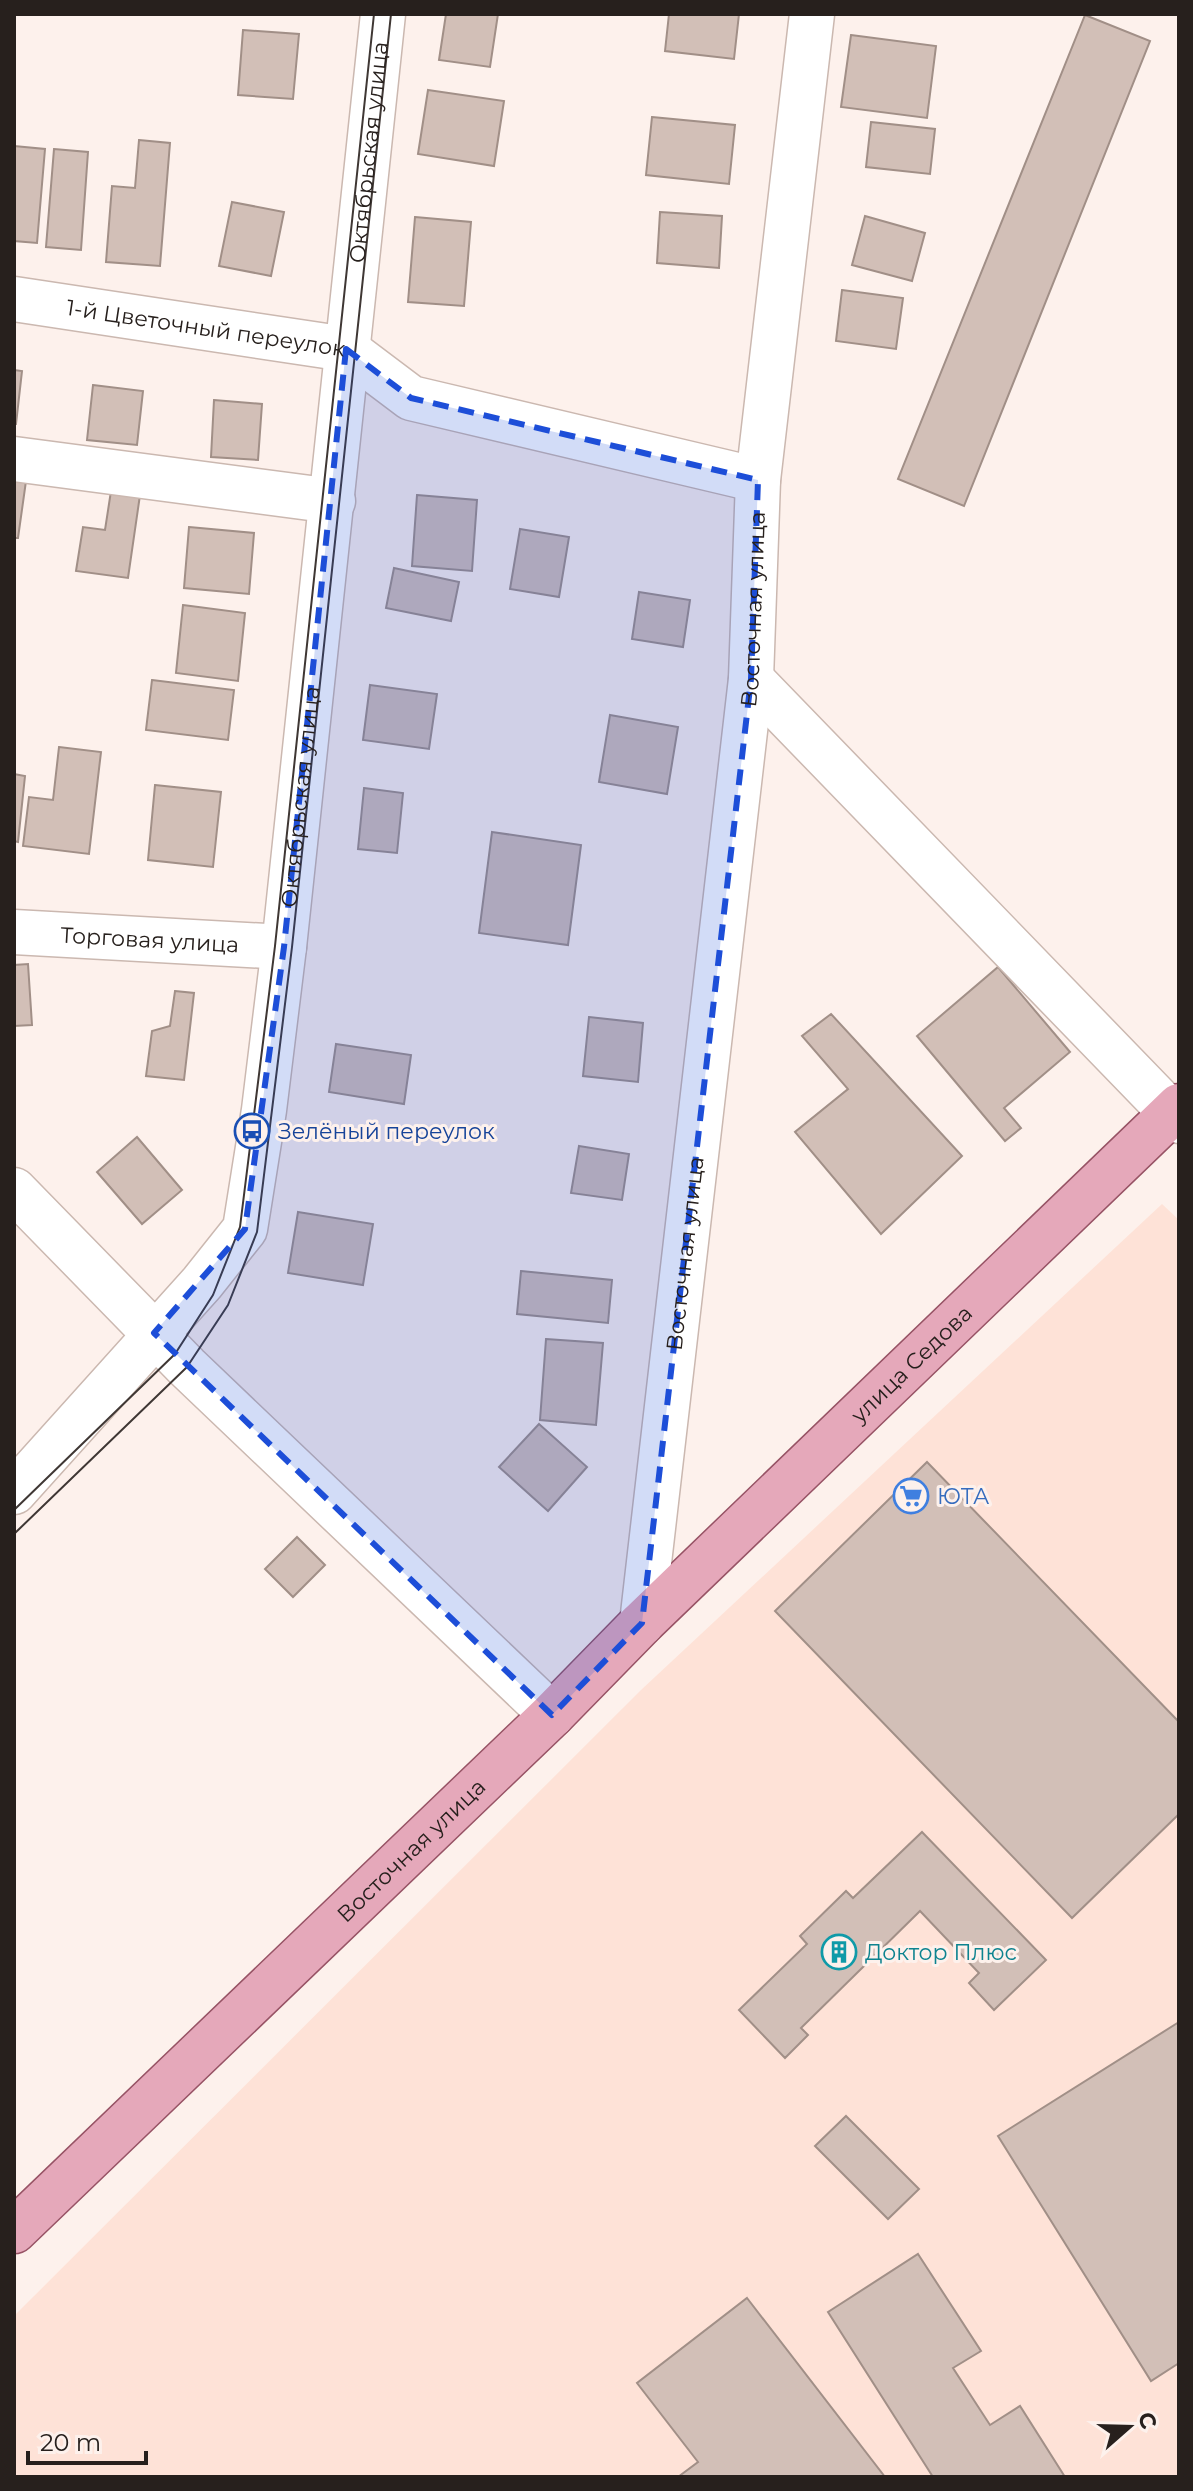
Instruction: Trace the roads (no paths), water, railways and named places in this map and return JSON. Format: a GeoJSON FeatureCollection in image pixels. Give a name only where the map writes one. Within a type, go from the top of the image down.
{"type":"FeatureCollection","features":[{"type":"Feature","properties":{"kind":"main road","name":"улица Седова"},"geometry":{"type":"LineString","coordinates":[[642,1623],[1177,1114]]}},
{"type":"Feature","properties":{"kind":"main road","name":"Восточная улица"},"geometry":{"type":"LineString","coordinates":[[14,2231],[552,1715],[642,1623]]}},
{"type":"Feature","properties":{"kind":"street","name":"Октябрьская улица"},"geometry":{"type":"LineString","coordinates":[[14,1492],[202,1283],[245,1229],[264,1110],[284,947],[383,14]]}},
{"type":"Feature","properties":{"kind":"street","name":"Восточная улица"},"geometry":{"type":"LineString","coordinates":[[642,1623],[751,679],[758,480],[812,14]]}},
{"type":"Feature","properties":{"kind":"street","name":"1-й Цветочный переулок"},"geometry":{"type":"LineString","coordinates":[[14,299],[346,349],[411,398],[758,480]]}},
{"type":"Feature","properties":{"kind":"street"},"geometry":{"type":"LineString","coordinates":[[14,459],[333,501]]}},
{"type":"Feature","properties":{"kind":"street"},"geometry":{"type":"LineString","coordinates":[[751,679],[1177,1114]]}},
{"type":"Feature","properties":{"kind":"street","name":"Торговая улица"},"geometry":{"type":"LineString","coordinates":[[14,932],[284,947]]}},
{"type":"Feature","properties":{"kind":"street"},"geometry":{"type":"LineString","coordinates":[[14,1190],[154,1333],[552,1715]]}},
{"type":"Feature","properties":{"kind":"tram line"},"geometry":{"type":"LineString","coordinates":[[14,1510],[175,1354],[213,1295],[240,1227],[275,946],[374,14]]}},
{"type":"Feature","properties":{"kind":"tram line"},"geometry":{"type":"LineString","coordinates":[[14,1534],[187,1367],[228,1305],[257,1232],[292,947],[391,14]]}},
{"type":"Feature","properties":{"kind":"place","name":"Зелёный переулок"},"geometry":{"type":"Point","coordinates":[252,1131]}},
{"type":"Feature","properties":{"kind":"place","name":"ЮТА"},"geometry":{"type":"Point","coordinates":[911,1496]}},
{"type":"Feature","properties":{"kind":"place","name":"Доктор Плюс"},"geometry":{"type":"Point","coordinates":[839,1952]}}]}
